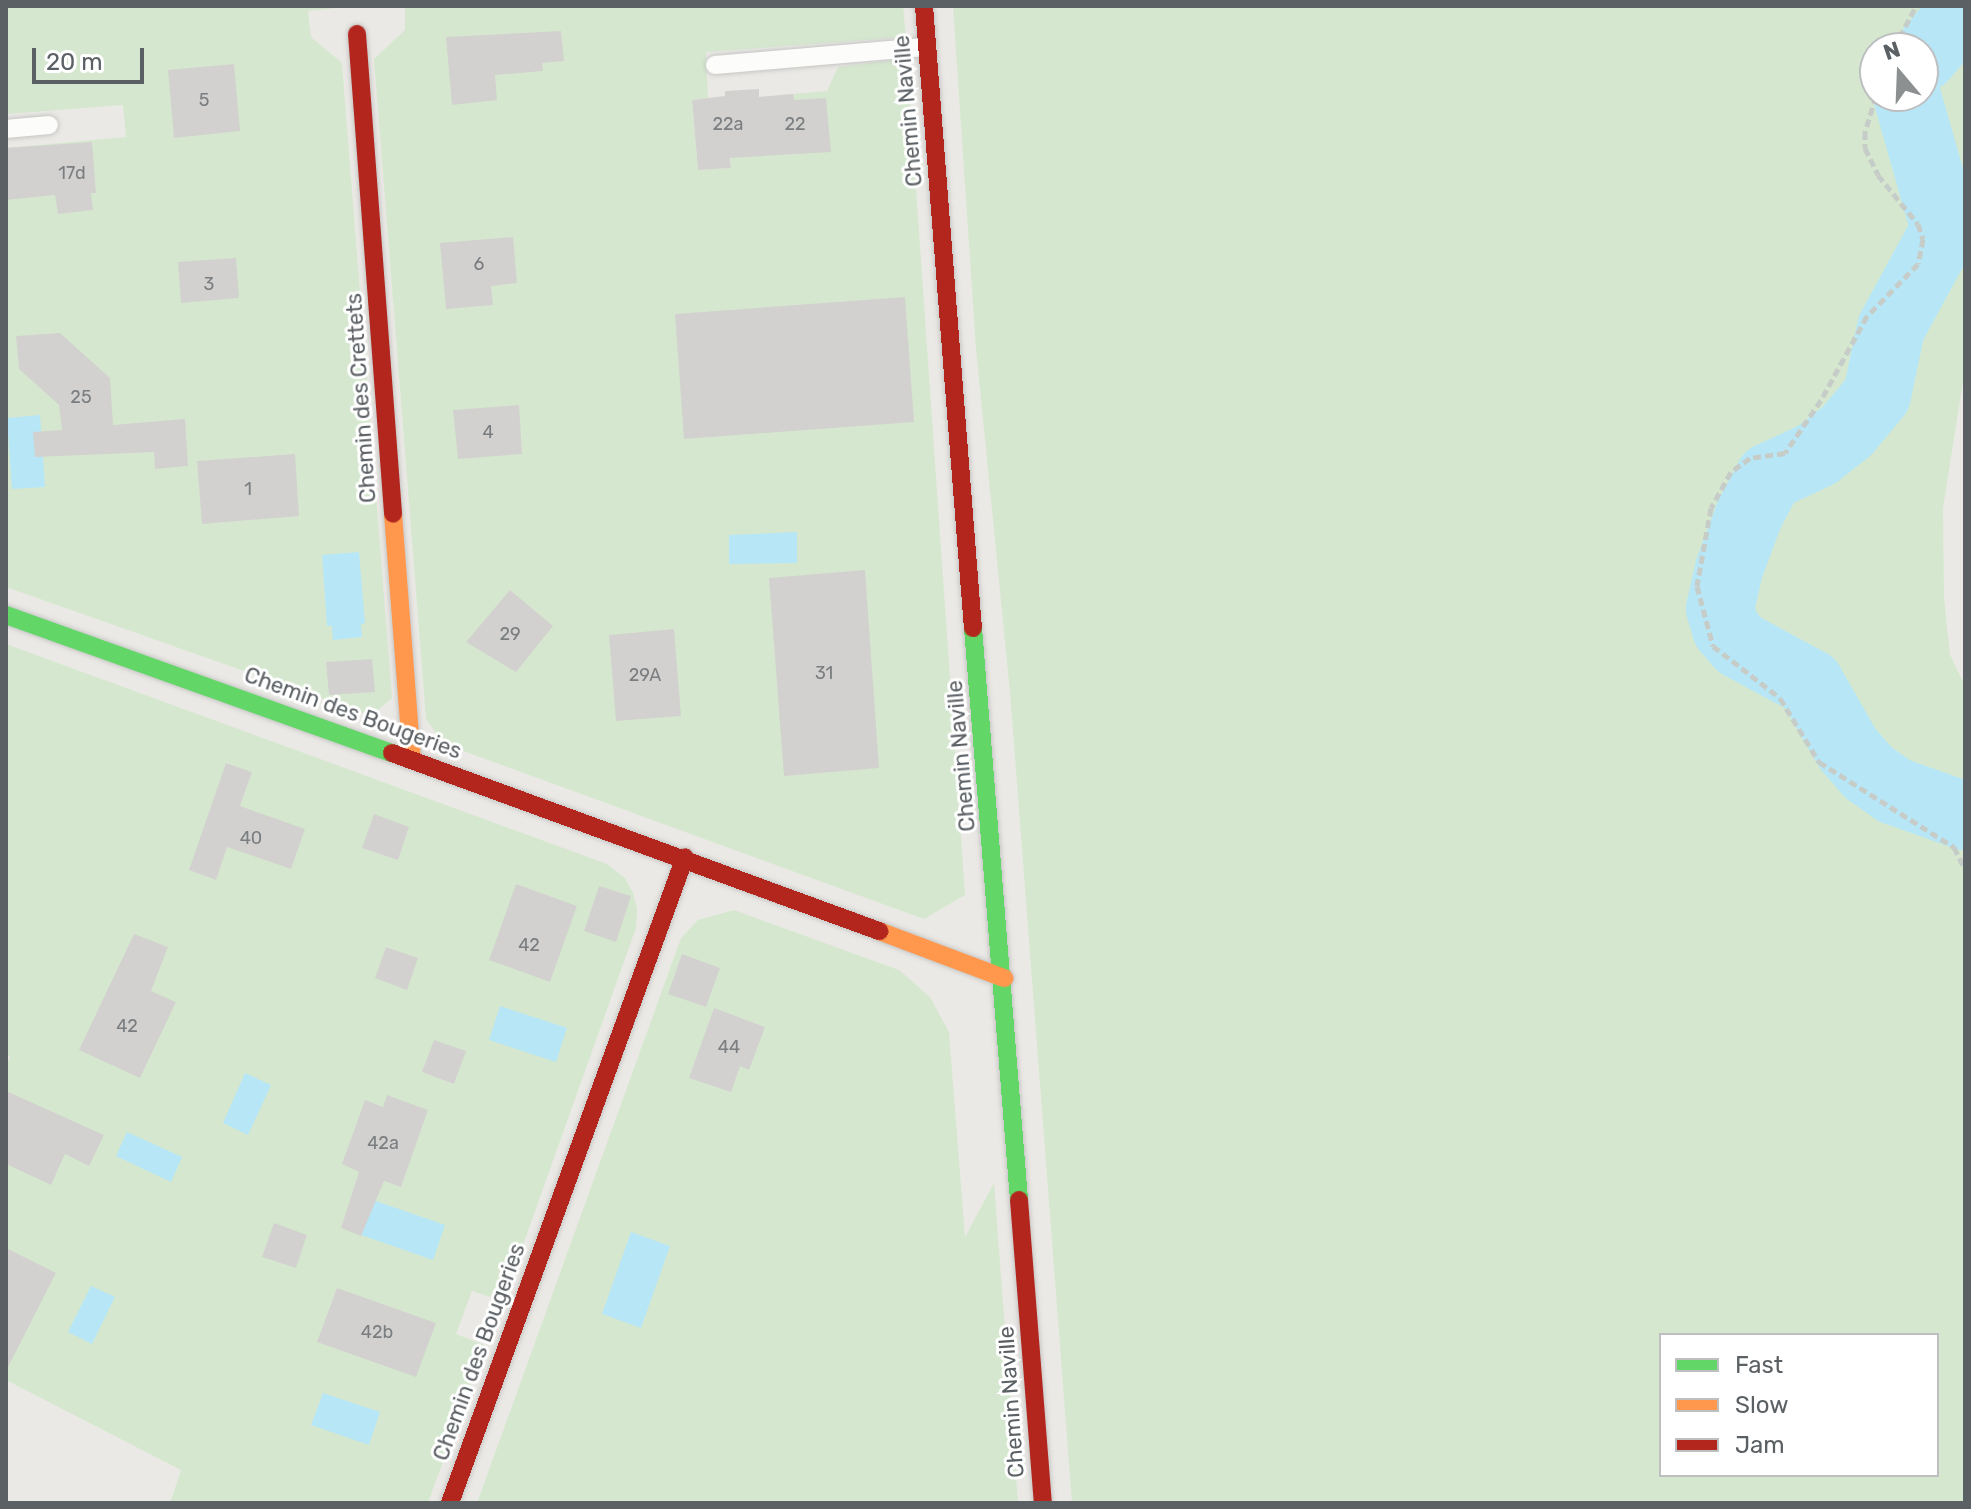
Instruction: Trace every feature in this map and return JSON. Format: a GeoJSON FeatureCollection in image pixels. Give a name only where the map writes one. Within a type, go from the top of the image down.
{"type":"FeatureCollection","features":[{"type":"Feature","properties":{"kind":"street","name":"Chemin Naville"},"geometry":{"type":"LineString","coordinates":[[924,6],[1004,978],[1043,1503]]}},
{"type":"Feature","properties":{"kind":"street","name":"Chemin des Crettets"},"geometry":{"type":"LineString","coordinates":[[357,34],[412,759]]}},
{"type":"Feature","properties":{"kind":"street","name":"Chemin des Bougeries"},"geometry":{"type":"LineString","coordinates":[[6,615],[685,857],[1004,978]]}},
{"type":"Feature","properties":{"kind":"street","name":"Chemin des Bougeries"},"geometry":{"type":"LineString","coordinates":[[450,1503],[685,857]]}},
{"type":"Feature","properties":{"kind":"lane"},"geometry":{"type":"LineString","coordinates":[[715,65],[927,47]]}},
{"type":"Feature","properties":{"kind":"lane"},"geometry":{"type":"LineString","coordinates":[[6,129],[49,125]]}},
{"type":"Feature","properties":{"kind":"path"},"geometry":{"type":"LineString","coordinates":[[1902,32],[1916,6]]}},
{"type":"Feature","properties":{"kind":"path"},"geometry":{"type":"LineString","coordinates":[[1871,112],[1865,132],[1865,148],[1878,175],[1918,224],[1923,239],[1918,264],[1867,316],[1821,400],[1785,453],[1750,458],[1731,472],[1711,508],[1697,586],[1713,646],[1780,698],[1819,762],[1954,847],[1965,870]]}},
{"type":"Feature","properties":{"kind":"green space"},"geometry":{"type":"Polygon","coordinates":[[[6,6],[356,6],[308,11],[311,37],[342,63],[392,698],[371,716],[6,587],[6,148],[126,137],[123,105],[6,114],[6,6]]]}},
{"type":"Feature","properties":{"kind":"green space"},"geometry":{"type":"Polygon","coordinates":[[[405,6],[903,6],[906,37],[706,52],[708,98],[692,100],[698,170],[731,168],[730,151],[763,148],[760,97],[827,91],[838,67],[894,60],[908,73],[965,895],[924,919],[444,744],[426,719],[374,59],[405,30],[405,6]]]}},
{"type":"Feature","properties":{"kind":"green space"},"geometry":{"type":"Polygon","coordinates":[[[953,6],[1965,6],[1965,369],[1943,508],[1944,598],[1950,655],[1965,686],[1965,1503],[1072,1503],[1010,692],[976,349],[953,6]]]}},
{"type":"Feature","properties":{"kind":"green space"},"geometry":{"type":"Polygon","coordinates":[[[6,644],[607,864],[625,878],[633,893],[637,908],[636,928],[503,1301],[472,1291],[456,1334],[485,1345],[428,1503],[170,1503],[181,1470],[6,1380],[6,1066],[10,1057],[6,1054],[6,644]]]}},
{"type":"Feature","properties":{"kind":"green space"},"geometry":{"type":"Polygon","coordinates":[[[734,910],[899,970],[930,997],[949,1032],[965,1237],[994,1183],[1018,1503],[477,1503],[681,938],[698,920],[734,910]]]}},
{"type":"Feature","properties":{"kind":"water"},"geometry":{"type":"Polygon","coordinates":[[[40,415],[45,487],[12,489],[7,418],[40,415]]]}},
{"type":"Feature","properties":{"kind":"water"},"geometry":{"type":"Polygon","coordinates":[[[797,532],[797,563],[729,564],[729,535],[797,532]]]}},
{"type":"Feature","properties":{"kind":"water"},"geometry":{"type":"Polygon","coordinates":[[[359,552],[365,623],[361,624],[362,637],[333,640],[332,626],[327,626],[322,555],[359,552]]]}},
{"type":"Feature","properties":{"kind":"water"},"geometry":{"type":"Polygon","coordinates":[[[500,1006],[567,1028],[556,1062],[489,1040],[500,1006]]]}},
{"type":"Feature","properties":{"kind":"water"},"geometry":{"type":"Polygon","coordinates":[[[245,1073],[271,1085],[248,1135],[223,1123],[245,1073]]]}},
{"type":"Feature","properties":{"kind":"water"},"geometry":{"type":"Polygon","coordinates":[[[127,1132],[182,1157],[171,1182],[116,1156],[127,1132]]]}},
{"type":"Feature","properties":{"kind":"water"},"geometry":{"type":"Polygon","coordinates":[[[373,1200],[445,1225],[433,1260],[361,1235],[373,1200]]]}},
{"type":"Feature","properties":{"kind":"water"},"geometry":{"type":"Polygon","coordinates":[[[631,1232],[670,1246],[641,1328],[602,1314],[631,1232]]]}},
{"type":"Feature","properties":{"kind":"water"},"geometry":{"type":"Polygon","coordinates":[[[91,1286],[115,1297],[92,1344],[68,1332],[91,1286]]]}},
{"type":"Feature","properties":{"kind":"water"},"geometry":{"type":"Polygon","coordinates":[[[323,1393],[380,1412],[369,1445],[311,1425],[323,1393]]]}},
{"type":"Feature","properties":{"kind":"building"},"geometry":{"type":"Polygon","coordinates":[[[561,31],[564,61],[542,63],[543,71],[495,75],[497,100],[452,105],[446,37],[561,31]]]}},
{"type":"Feature","properties":{"kind":"building"},"geometry":{"type":"Polygon","coordinates":[[[234,64],[240,131],[174,138],[168,70],[234,64]]]}},
{"type":"Feature","properties":{"kind":"building"},"geometry":{"type":"Polygon","coordinates":[[[759,89],[759,97],[793,94],[794,100],[826,98],[831,152],[730,158],[731,168],[698,170],[692,100],[725,96],[725,91],[759,89]]]}},
{"type":"Feature","properties":{"kind":"building"},"geometry":{"type":"Polygon","coordinates":[[[92,142],[96,193],[91,193],[93,210],[58,214],[55,195],[6,200],[6,148],[92,142]]]}},
{"type":"Feature","properties":{"kind":"building"},"geometry":{"type":"Polygon","coordinates":[[[513,237],[517,283],[491,286],[493,305],[446,309],[440,243],[513,237]]]}},
{"type":"Feature","properties":{"kind":"building"},"geometry":{"type":"Polygon","coordinates":[[[236,258],[239,298],[181,303],[178,262],[236,258]]]}},
{"type":"Feature","properties":{"kind":"building"},"geometry":{"type":"Polygon","coordinates":[[[905,297],[914,422],[684,439],[675,314],[905,297]]]}},
{"type":"Feature","properties":{"kind":"building"},"geometry":{"type":"Polygon","coordinates":[[[60,333],[110,378],[113,425],[185,419],[188,466],[155,469],[154,452],[35,457],[33,432],[62,430],[59,405],[19,369],[16,336],[60,333]]]}},
{"type":"Feature","properties":{"kind":"building"},"geometry":{"type":"Polygon","coordinates":[[[519,405],[522,454],[458,459],[453,410],[519,405]]]}},
{"type":"Feature","properties":{"kind":"building"},"geometry":{"type":"Polygon","coordinates":[[[295,454],[299,516],[202,524],[197,461],[295,454]]]}},
{"type":"Feature","properties":{"kind":"building"},"geometry":{"type":"Polygon","coordinates":[[[865,570],[879,768],[784,776],[769,578],[865,570]]]}},
{"type":"Feature","properties":{"kind":"building"},"geometry":{"type":"Polygon","coordinates":[[[510,590],[553,626],[516,672],[466,642],[510,590]]]}},
{"type":"Feature","properties":{"kind":"building"},"geometry":{"type":"Polygon","coordinates":[[[674,629],[681,716],[616,721],[609,635],[674,629]]]}},
{"type":"Feature","properties":{"kind":"building"},"geometry":{"type":"Polygon","coordinates":[[[372,659],[375,692],[329,695],[326,662],[372,659]]]}},
{"type":"Feature","properties":{"kind":"building"},"geometry":{"type":"Polygon","coordinates":[[[226,763],[252,772],[240,806],[305,829],[291,869],[227,847],[216,880],[189,870],[226,763]]]}},
{"type":"Feature","properties":{"kind":"building"},"geometry":{"type":"Polygon","coordinates":[[[374,814],[409,827],[398,860],[362,848],[374,814]]]}},
{"type":"Feature","properties":{"kind":"building"},"geometry":{"type":"Polygon","coordinates":[[[516,884],[577,906],[550,982],[489,960],[516,884]]]}},
{"type":"Feature","properties":{"kind":"building"},"geometry":{"type":"Polygon","coordinates":[[[599,886],[631,896],[616,942],[584,931],[599,886]]]}},
{"type":"Feature","properties":{"kind":"building"},"geometry":{"type":"Polygon","coordinates":[[[134,934],[168,947],[151,991],[176,1002],[140,1078],[79,1050],[134,934]]]}},
{"type":"Feature","properties":{"kind":"building"},"geometry":{"type":"Polygon","coordinates":[[[386,947],[418,958],[407,990],[375,978],[386,947]]]}},
{"type":"Feature","properties":{"kind":"building"},"geometry":{"type":"Polygon","coordinates":[[[682,954],[720,968],[706,1007],[668,994],[682,954]]]}},
{"type":"Feature","properties":{"kind":"building"},"geometry":{"type":"Polygon","coordinates":[[[714,1008],[765,1027],[749,1070],[740,1066],[731,1092],[689,1078],[714,1008]]]}},
{"type":"Feature","properties":{"kind":"building"},"geometry":{"type":"Polygon","coordinates":[[[434,1040],[466,1051],[454,1084],[422,1072],[434,1040]]]}},
{"type":"Feature","properties":{"kind":"building"},"geometry":{"type":"Polygon","coordinates":[[[6,1091],[104,1135],[89,1166],[65,1154],[51,1185],[6,1164],[6,1091]]]}},
{"type":"Feature","properties":{"kind":"building"},"geometry":{"type":"Polygon","coordinates":[[[387,1095],[428,1110],[401,1187],[384,1181],[361,1236],[341,1228],[359,1172],[342,1164],[365,1100],[383,1107],[387,1095]]]}},
{"type":"Feature","properties":{"kind":"building"},"geometry":{"type":"Polygon","coordinates":[[[274,1223],[307,1235],[296,1268],[262,1257],[274,1223]]]}},
{"type":"Feature","properties":{"kind":"building"},"geometry":{"type":"Polygon","coordinates":[[[6,1248],[56,1273],[6,1371],[6,1248]]]}},
{"type":"Feature","properties":{"kind":"building"},"geometry":{"type":"Polygon","coordinates":[[[337,1288],[436,1323],[416,1377],[317,1342],[337,1288]]]}},
{"type":"Feature","properties":{"kind":"waterway"},"geometry":{"type":"LineString","coordinates":[[1939,39],[1965,8]]}},
{"type":"Feature","properties":{"kind":"waterway"},"geometry":{"type":"LineString","coordinates":[[1912,112],[1945,229],[1891,328],[1877,395],[1847,431],[1818,454],[1769,477],[1749,515],[1729,569],[1720,609],[1726,629],[1740,645],[1810,683],[1848,749],[1869,773],[1895,791],[1965,816]]}},
{"type":"Feature","properties":{"kind":"traffic: fast"},"geometry":{"type":"LineString","coordinates":[[6,615],[392,753]]}},
{"type":"Feature","properties":{"kind":"traffic: fast"},"geometry":{"type":"LineString","coordinates":[[973,628],[1019,1200]]}},
{"type":"Feature","properties":{"kind":"traffic: slow"},"geometry":{"type":"LineString","coordinates":[[393,514],[412,759]]}},
{"type":"Feature","properties":{"kind":"traffic: slow"},"geometry":{"type":"LineString","coordinates":[[879,931],[1004,978]]}},
{"type":"Feature","properties":{"kind":"traffic: jam"},"geometry":{"type":"LineString","coordinates":[[924,6],[973,628]]}},
{"type":"Feature","properties":{"kind":"traffic: jam"},"geometry":{"type":"LineString","coordinates":[[357,34],[393,514]]}},
{"type":"Feature","properties":{"kind":"traffic: jam"},"geometry":{"type":"LineString","coordinates":[[392,753],[879,931]]}},
{"type":"Feature","properties":{"kind":"traffic: jam"},"geometry":{"type":"LineString","coordinates":[[450,1503],[685,857]]}},
{"type":"Feature","properties":{"kind":"traffic: jam"},"geometry":{"type":"LineString","coordinates":[[1019,1200],[1043,1503]]}}]}
